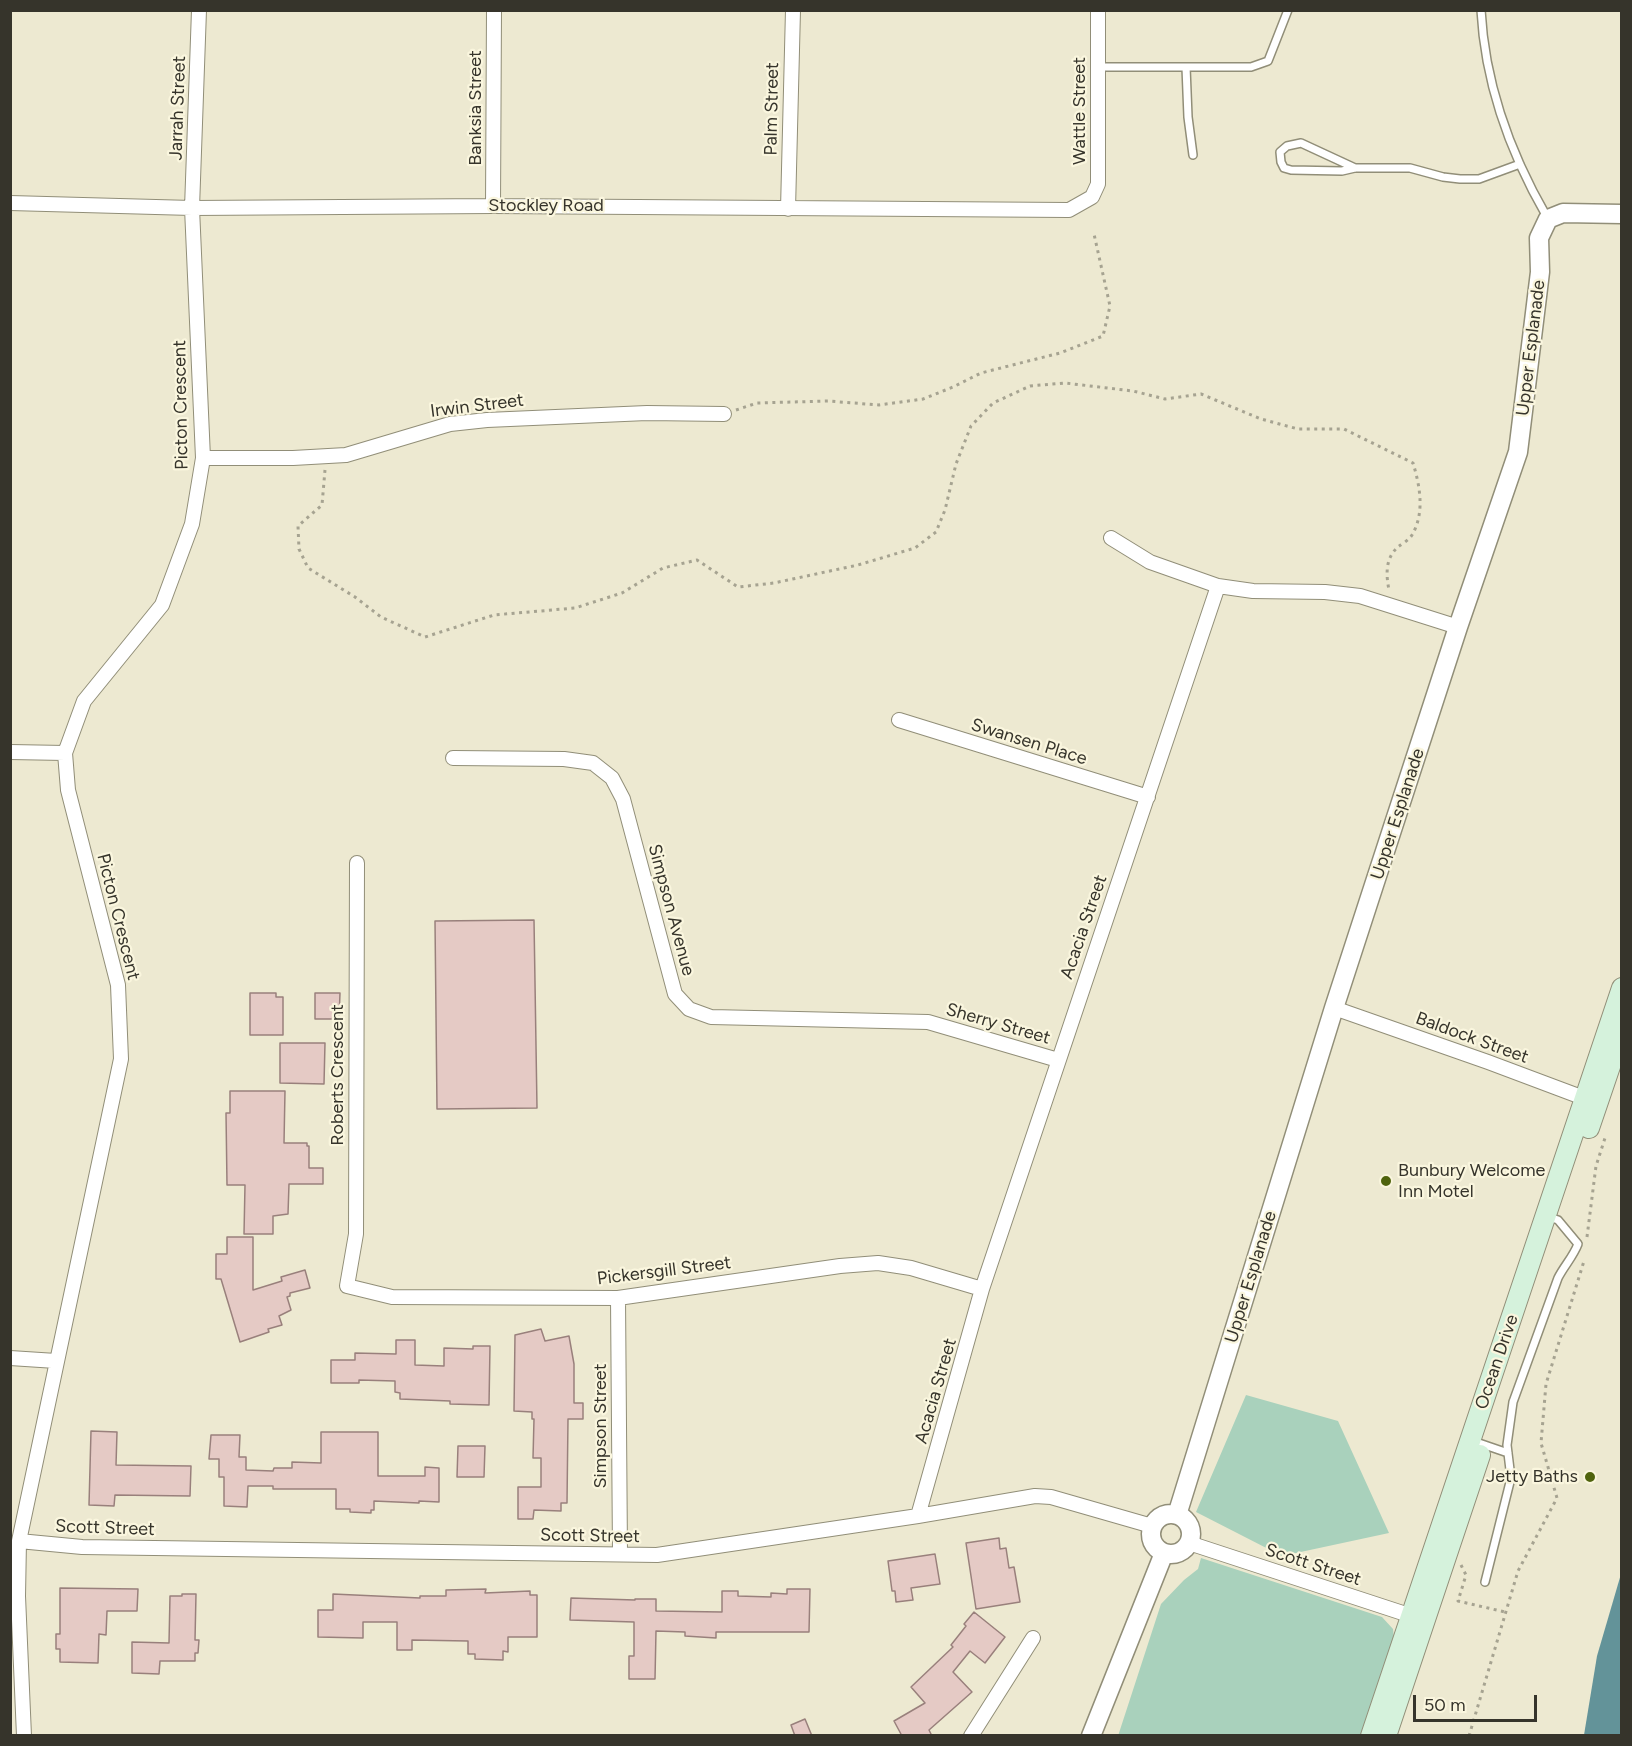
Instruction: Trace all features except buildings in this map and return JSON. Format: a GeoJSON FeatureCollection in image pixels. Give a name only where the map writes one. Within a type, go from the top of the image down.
{"type":"FeatureCollection","features":[{"type":"Feature","properties":{"kind":"main road","name":"Ocean Drive"},"geometry":{"type":"LineString","coordinates":[[1386,1736],[1418,1618],[1591,1100],[1622,988]]}},
{"type":"Feature","properties":{"kind":"main road","name":"Ocean Drive"},"geometry":{"type":"LineString","coordinates":[[1591,1100],[1622,1031]]}},
{"type":"Feature","properties":{"kind":"main road","name":"Ocean Drive"},"geometry":{"type":"LineString","coordinates":[[1371,1736],[1418,1618],[1445,1559],[1477,1443]]}},
{"type":"Feature","properties":{"kind":"street","name":"Jarrah Street"},"geometry":{"type":"LineString","coordinates":[[192,208],[199,10]]}},
{"type":"Feature","properties":{"kind":"street","name":"Banksia Street"},"geometry":{"type":"LineString","coordinates":[[493,206],[494,10]]}},
{"type":"Feature","properties":{"kind":"street","name":"Palm Street"},"geometry":{"type":"LineString","coordinates":[[788,209],[793,10]]}},
{"type":"Feature","properties":{"kind":"street","name":"Wattle Street"},"geometry":{"type":"LineString","coordinates":[[1081,205],[1092,197],[1098,184],[1098,10]]}},
{"type":"Feature","properties":{"kind":"street","name":"Stockley Road"},"geometry":{"type":"LineString","coordinates":[[10,203],[192,208],[493,206],[1051,211],[1069,210],[1081,205]]}},
{"type":"Feature","properties":{"kind":"street","name":"Picton Crescent"},"geometry":{"type":"LineString","coordinates":[[24,1736],[17,1704],[19,1541],[121,1059],[118,985],[68,790],[65,753],[84,701],[162,605],[192,524],[203,458],[192,208]]}},
{"type":"Feature","properties":{"kind":"street"},"geometry":{"type":"LineString","coordinates":[[1548,219],[1563,213],[1622,214]]}},
{"type":"Feature","properties":{"kind":"street","name":"Upper Esplanade"},"geometry":{"type":"LineString","coordinates":[[1177,1515],[1335,1008],[1458,627],[1518,452],[1540,272],[1539,238],[1548,219]]}},
{"type":"Feature","properties":{"kind":"street","name":"Irwin Street"},"geometry":{"type":"LineString","coordinates":[[203,458],[293,459],[346,455],[450,424],[487,420],[647,413],[724,414]]}},
{"type":"Feature","properties":{"kind":"street"},"geometry":{"type":"LineString","coordinates":[[1111,538],[1150,562],[1218,586],[1253,591],[1325,592],[1360,596],[1458,627]]}},
{"type":"Feature","properties":{"kind":"street","name":"Acacia Street"},"geometry":{"type":"LineString","coordinates":[[918,1516],[982,1289],[1218,586]]}},
{"type":"Feature","properties":{"kind":"street","name":"Swansen Place"},"geometry":{"type":"LineString","coordinates":[[899,720],[1148,797]]}},
{"type":"Feature","properties":{"kind":"street"},"geometry":{"type":"LineString","coordinates":[[10,752],[65,753]]}},
{"type":"Feature","properties":{"kind":"street","name":"Simpson Avenue"},"geometry":{"type":"LineString","coordinates":[[453,758],[564,759],[593,763],[612,778],[623,799],[675,994],[689,1009],[711,1017],[928,1022]]}},
{"type":"Feature","properties":{"kind":"street","name":"Roberts Crescent"},"geometry":{"type":"LineString","coordinates":[[347,1286],[356,1234],[357,863]]}},
{"type":"Feature","properties":{"kind":"street","name":"Baldock Street"},"geometry":{"type":"LineString","coordinates":[[1335,1008],[1591,1100]]}},
{"type":"Feature","properties":{"kind":"street","name":"Sherry Street"},"geometry":{"type":"LineString","coordinates":[[928,1022],[1059,1060]]}},
{"type":"Feature","properties":{"kind":"street","name":"Pickersgill Street"},"geometry":{"type":"LineString","coordinates":[[347,1286],[392,1297],[618,1298],[878,1263],[911,1268],[982,1289]]}},
{"type":"Feature","properties":{"kind":"street","name":"Simpson Street"},"geometry":{"type":"LineString","coordinates":[[618,1298],[620,1554]]}},
{"type":"Feature","properties":{"kind":"street"},"geometry":{"type":"LineString","coordinates":[[10,1358],[56,1361]]}},
{"type":"Feature","properties":{"kind":"street","name":"Scott Street"},"geometry":{"type":"LineString","coordinates":[[19,1541],[82,1547],[657,1555],[1035,1496],[1051,1497],[1152,1526]]}},
{"type":"Feature","properties":{"kind":"street"},"geometry":{"type":"LineString","coordinates":[[1177,1515],[1188,1523],[1191,1530],[1189,1543],[1181,1552],[1170,1555],[1164,1553],[1154,1545],[1151,1539],[1152,1526],[1160,1517],[1177,1515]]}},
{"type":"Feature","properties":{"kind":"street","name":"Scott Street"},"geometry":{"type":"LineString","coordinates":[[1189,1543],[1418,1618]]}},
{"type":"Feature","properties":{"kind":"street"},"geometry":{"type":"LineString","coordinates":[[1092,1736],[1164,1553]]}},
{"type":"Feature","properties":{"kind":"street"},"geometry":{"type":"LineString","coordinates":[[972,1736],[1033,1638]]}},
{"type":"Feature","properties":{"kind":"lane"},"geometry":{"type":"LineString","coordinates":[[1098,67],[1251,67],[1268,61],[1288,10]]}},
{"type":"Feature","properties":{"kind":"lane"},"geometry":{"type":"LineString","coordinates":[[1481,10],[1482,37],[1499,112],[1520,164],[1548,219]]}},
{"type":"Feature","properties":{"kind":"lane"},"geometry":{"type":"LineString","coordinates":[[1186,67],[1188,117],[1193,155]]}},
{"type":"Feature","properties":{"kind":"lane"},"geometry":{"type":"LineString","coordinates":[[1355,168],[1300,143],[1287,146],[1280,152],[1284,168],[1291,170],[1342,171],[1355,168],[1410,168],[1460,179],[1479,179],[1520,164]]}},
{"type":"Feature","properties":{"kind":"lane"},"geometry":{"type":"LineString","coordinates":[[1485,1582],[1511,1478],[1507,1445],[1513,1402],[1558,1278],[1572,1258],[1578,1244],[1552,1218]]}},
{"type":"Feature","properties":{"kind":"lane"},"geometry":{"type":"LineString","coordinates":[[1477,1443],[1508,1453]]}},
{"type":"Feature","properties":{"kind":"path"},"geometry":{"type":"LineString","coordinates":[[724,414],[757,403],[828,401],[879,405],[923,399],[981,373],[1060,353],[1103,336],[1110,306],[1094,234]]}},
{"type":"Feature","properties":{"kind":"path"},"geometry":{"type":"LineString","coordinates":[[327,456],[322,505],[298,525],[299,549],[308,568],[355,597],[381,618],[425,637],[494,615],[575,608],[622,593],[663,568],[697,560],[738,587],[774,583],[858,565],[915,548],[936,532],[945,510],[956,464],[971,426],[993,403],[1030,386],[1065,383],[1133,391],[1165,399],[1201,394],[1261,419],[1298,429],[1344,429],[1413,463],[1420,486],[1419,513],[1411,536],[1388,559],[1387,577],[1393,607]]}},
{"type":"Feature","properties":{"kind":"path"},"geometry":{"type":"LineString","coordinates":[[1587,1245],[1596,1166],[1607,1132]]}},
{"type":"Feature","properties":{"kind":"path"},"geometry":{"type":"LineString","coordinates":[[1469,1736],[1518,1571],[1557,1498],[1541,1443],[1546,1384],[1585,1257]]}},
{"type":"Feature","properties":{"kind":"path"},"geometry":{"type":"LineString","coordinates":[[1445,1559],[1463,1565],[1466,1575],[1458,1601],[1505,1612]]}},
{"type":"Feature","properties":{"kind":"green space"},"geometry":{"type":"Polygon","coordinates":[[[1246,1395],[1338,1421],[1389,1533],[1282,1556],[1196,1512],[1246,1395]]]}},
{"type":"Feature","properties":{"kind":"green space"},"geometry":{"type":"Polygon","coordinates":[[[1201,1558],[1382,1617],[1393,1629],[1395,1648],[1365,1735],[1118,1736],[1161,1604],[1198,1569],[1201,1558]]]}},
{"type":"Feature","properties":{"kind":"water"},"geometry":{"type":"Polygon","coordinates":[[[1621,1574],[1621,1735],[1584,1735],[1597,1656],[1621,1574]]]}},
{"type":"Feature","properties":{"kind":"place","name":"Bunbury Welcome Inn Motel"},"geometry":{"type":"Point","coordinates":[1386,1181]}},
{"type":"Feature","properties":{"kind":"place","name":"Jetty Baths"},"geometry":{"type":"Point","coordinates":[1590,1477]}}]}
